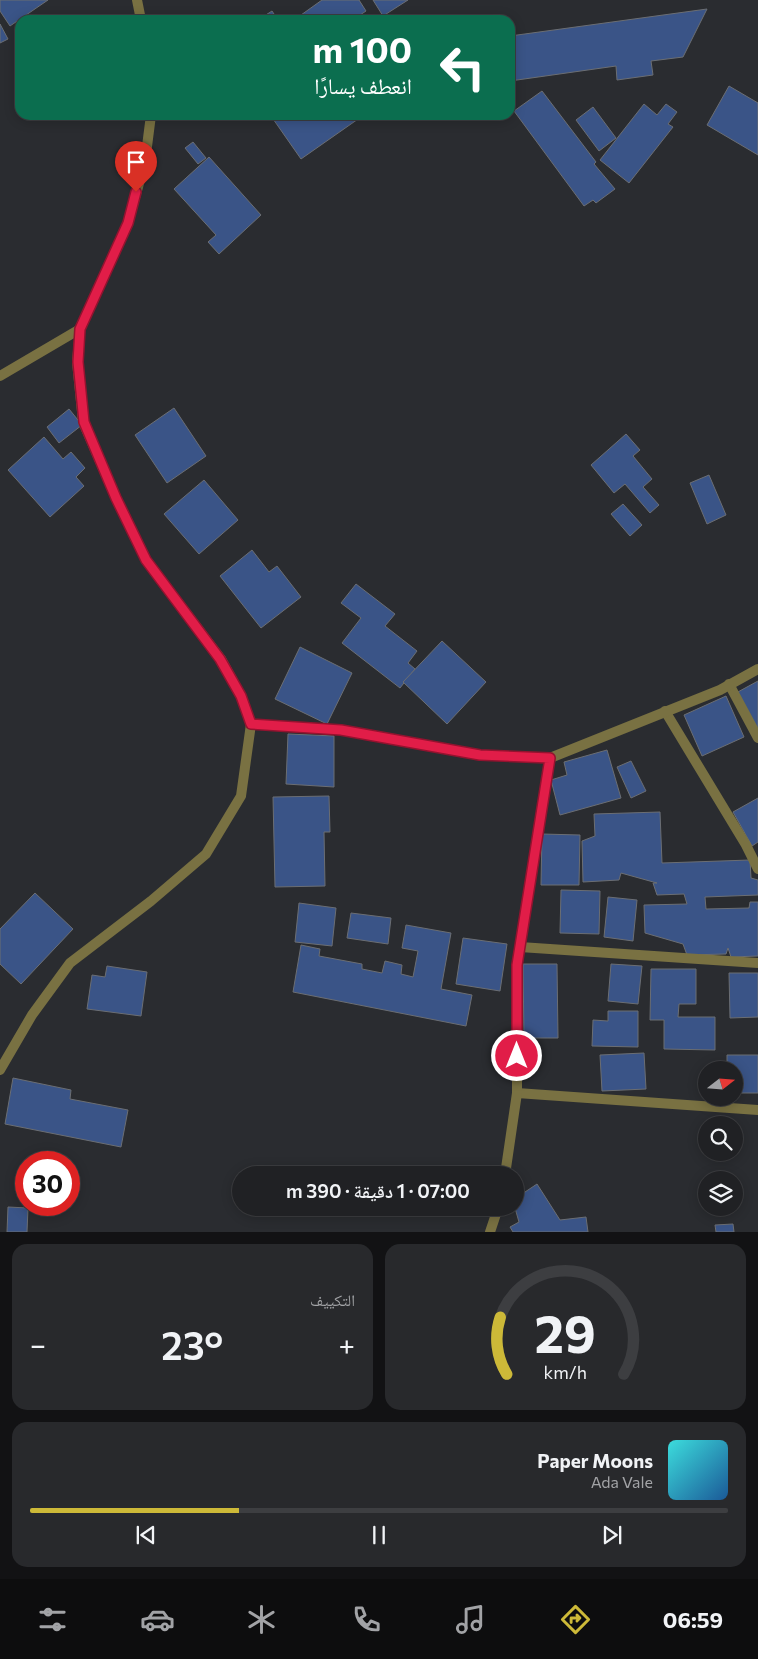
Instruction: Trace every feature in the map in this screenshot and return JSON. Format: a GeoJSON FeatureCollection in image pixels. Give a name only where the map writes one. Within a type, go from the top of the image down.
{"type":"FeatureCollection","features":[{"type":"Feature","properties":{"kind":"street"},"geometry":{"type":"LineString","coordinates":[[137,0],[140,15]]}},
{"type":"Feature","properties":{"kind":"street"},"geometry":{"type":"LineString","coordinates":[[0,1070],[32,1016],[70,963],[151,901],[206,854],[241,796],[251,724],[241,696],[220,659],[146,560],[116,498],[84,422],[78,362],[80,329],[128,223],[144,162],[150,120]]}},
{"type":"Feature","properties":{"kind":"street"},"geometry":{"type":"LineString","coordinates":[[0,376],[80,329]]}},
{"type":"Feature","properties":{"kind":"street"},"geometry":{"type":"LineString","coordinates":[[251,724],[341,730],[480,755],[550,758],[729,684],[758,669]]}},
{"type":"Feature","properties":{"kind":"street"},"geometry":{"type":"LineString","coordinates":[[729,684],[758,738]]}},
{"type":"Feature","properties":{"kind":"street"},"geometry":{"type":"LineString","coordinates":[[665,711],[746,845],[758,869]]}},
{"type":"Feature","properties":{"kind":"street"},"geometry":{"type":"LineString","coordinates":[[505,1166],[517,1093],[517,965],[550,758]]}},
{"type":"Feature","properties":{"kind":"street"},"geometry":{"type":"LineString","coordinates":[[520,947],[758,963]]}},
{"type":"Feature","properties":{"kind":"street"},"geometry":{"type":"LineString","coordinates":[[517,1093],[758,1110]]}},
{"type":"Feature","properties":{"kind":"street"},"geometry":{"type":"LineString","coordinates":[[490,1232],[495,1216]]}},
{"type":"Feature","properties":{"kind":"building"},"geometry":{"type":"Polygon","coordinates":[[[0,0],[48,0],[26,15],[15,15],[15,23],[10,26],[0,11],[0,0]]]}},
{"type":"Feature","properties":{"kind":"building"},"geometry":{"type":"Polygon","coordinates":[[[322,0],[359,0],[366,11],[360,15],[301,15],[322,0]]]}},
{"type":"Feature","properties":{"kind":"building"},"geometry":{"type":"Polygon","coordinates":[[[373,0],[408,0],[385,15],[382,15],[373,0]]]}},
{"type":"Feature","properties":{"kind":"building"},"geometry":{"type":"Polygon","coordinates":[[[707,9],[683,57],[651,61],[653,75],[617,80],[616,66],[515,80],[515,35],[707,9]]]}},
{"type":"Feature","properties":{"kind":"building"},"geometry":{"type":"Polygon","coordinates":[[[272,11],[275,15],[266,15],[272,11]]]}},
{"type":"Feature","properties":{"kind":"building"},"geometry":{"type":"Polygon","coordinates":[[[0,24],[8,39],[0,43],[0,24]]]}},
{"type":"Feature","properties":{"kind":"building"},"geometry":{"type":"Polygon","coordinates":[[[729,86],[758,103],[758,155],[707,125],[729,86]]]}},
{"type":"Feature","properties":{"kind":"building"},"geometry":{"type":"Polygon","coordinates":[[[542,91],[596,162],[594,164],[615,189],[596,203],[593,200],[584,206],[515,110],[542,91]]]}},
{"type":"Feature","properties":{"kind":"building"},"geometry":{"type":"Polygon","coordinates":[[[644,104],[657,115],[666,104],[677,112],[668,124],[673,127],[629,183],[600,160],[644,104]]]}},
{"type":"Feature","properties":{"kind":"building"},"geometry":{"type":"Polygon","coordinates":[[[593,107],[616,138],[599,151],[576,120],[593,107]]]}},
{"type":"Feature","properties":{"kind":"building"},"geometry":{"type":"Polygon","coordinates":[[[274,120],[357,120],[301,159],[274,120]]]}},
{"type":"Feature","properties":{"kind":"building"},"geometry":{"type":"Polygon","coordinates":[[[193,142],[206,158],[198,164],[185,148],[193,142]]]}},
{"type":"Feature","properties":{"kind":"building"},"geometry":{"type":"Polygon","coordinates":[[[209,157],[261,215],[219,254],[208,242],[216,235],[174,189],[209,157]]]}},
{"type":"Feature","properties":{"kind":"building"},"geometry":{"type":"Polygon","coordinates":[[[174,408],[206,456],[167,483],[135,435],[174,408]]]}},
{"type":"Feature","properties":{"kind":"building"},"geometry":{"type":"Polygon","coordinates":[[[69,409],[82,425],[59,443],[47,427],[69,409]]]}},
{"type":"Feature","properties":{"kind":"building"},"geometry":{"type":"Polygon","coordinates":[[[626,434],[640,450],[633,456],[652,479],[643,487],[659,505],[650,513],[625,484],[614,493],[591,465],[626,434]]]}},
{"type":"Feature","properties":{"kind":"building"},"geometry":{"type":"Polygon","coordinates":[[[44,437],[63,459],[71,452],[85,468],[76,477],[84,486],[50,517],[8,470],[44,437]]]}},
{"type":"Feature","properties":{"kind":"building"},"geometry":{"type":"Polygon","coordinates":[[[709,475],[726,515],[707,524],[690,483],[709,475]]]}},
{"type":"Feature","properties":{"kind":"building"},"geometry":{"type":"Polygon","coordinates":[[[204,480],[238,520],[199,554],[164,514],[204,480]]]}},
{"type":"Feature","properties":{"kind":"building"},"geometry":{"type":"Polygon","coordinates":[[[623,504],[642,525],[630,536],[611,514],[623,504]]]}},
{"type":"Feature","properties":{"kind":"building"},"geometry":{"type":"Polygon","coordinates":[[[252,550],[269,572],[277,566],[301,597],[261,628],[220,576],[252,550]]]}},
{"type":"Feature","properties":{"kind":"building"},"geometry":{"type":"Polygon","coordinates":[[[356,584],[395,614],[385,626],[417,651],[408,663],[415,669],[400,688],[342,643],[361,618],[341,603],[356,584]]]}},
{"type":"Feature","properties":{"kind":"building"},"geometry":{"type":"Polygon","coordinates":[[[442,641],[486,682],[447,724],[403,682],[442,641]]]}},
{"type":"Feature","properties":{"kind":"building"},"geometry":{"type":"Polygon","coordinates":[[[300,647],[352,673],[327,724],[275,699],[300,647]]]}},
{"type":"Feature","properties":{"kind":"building"},"geometry":{"type":"Polygon","coordinates":[[[758,681],[758,732],[736,693],[758,681]]]}},
{"type":"Feature","properties":{"kind":"building"},"geometry":{"type":"Polygon","coordinates":[[[726,696],[744,737],[702,756],[684,715],[726,696]]]}},
{"type":"Feature","properties":{"kind":"building"},"geometry":{"type":"Polygon","coordinates":[[[288,734],[334,736],[334,787],[286,784],[288,734]]]}},
{"type":"Feature","properties":{"kind":"building"},"geometry":{"type":"Polygon","coordinates":[[[607,750],[621,798],[560,815],[551,780],[567,775],[564,762],[607,750]]]}},
{"type":"Feature","properties":{"kind":"building"},"geometry":{"type":"Polygon","coordinates":[[[631,761],[646,791],[631,798],[617,767],[631,761]]]}},
{"type":"Feature","properties":{"kind":"building"},"geometry":{"type":"Polygon","coordinates":[[[329,796],[330,832],[324,832],[325,886],[275,887],[273,797],[329,796]]]}},
{"type":"Feature","properties":{"kind":"building"},"geometry":{"type":"Polygon","coordinates":[[[758,798],[758,842],[752,846],[733,812],[758,798]]]}},
{"type":"Feature","properties":{"kind":"building"},"geometry":{"type":"Polygon","coordinates":[[[660,812],[662,863],[750,860],[751,878],[758,880],[758,895],[705,897],[706,909],[749,908],[750,902],[758,902],[758,956],[731,957],[728,948],[726,954],[687,955],[683,944],[645,933],[644,905],[687,904],[684,894],[657,895],[653,883],[657,883],[621,873],[619,880],[583,882],[582,841],[595,836],[594,814],[660,812]]]}},
{"type":"Feature","properties":{"kind":"building"},"geometry":{"type":"Polygon","coordinates":[[[542,834],[580,835],[579,885],[541,885],[542,834]]]}},
{"type":"Feature","properties":{"kind":"building"},"geometry":{"type":"Polygon","coordinates":[[[561,890],[600,891],[599,934],[560,933],[561,890]]]}},
{"type":"Feature","properties":{"kind":"building"},"geometry":{"type":"Polygon","coordinates":[[[35,893],[73,929],[21,984],[0,964],[0,929],[35,893]]]}},
{"type":"Feature","properties":{"kind":"building"},"geometry":{"type":"Polygon","coordinates":[[[608,897],[637,900],[633,941],[604,937],[608,897]]]}},
{"type":"Feature","properties":{"kind":"building"},"geometry":{"type":"Polygon","coordinates":[[[299,903],[336,908],[332,946],[295,942],[299,903]]]}},
{"type":"Feature","properties":{"kind":"building"},"geometry":{"type":"Polygon","coordinates":[[[351,913],[391,918],[388,944],[347,938],[351,913]]]}},
{"type":"Feature","properties":{"kind":"building"},"geometry":{"type":"Polygon","coordinates":[[[406,925],[451,933],[441,989],[472,995],[466,1026],[293,992],[301,945],[320,949],[319,956],[362,964],[362,969],[382,973],[385,961],[402,965],[401,974],[413,977],[418,951],[402,948],[406,925]]]}},
{"type":"Feature","properties":{"kind":"building"},"geometry":{"type":"Polygon","coordinates":[[[463,938],[507,944],[500,991],[456,984],[463,938]]]}},
{"type":"Feature","properties":{"kind":"building"},"geometry":{"type":"Polygon","coordinates":[[[523,964],[557,964],[558,1038],[524,1038],[523,964]]]}},
{"type":"Feature","properties":{"kind":"building"},"geometry":{"type":"Polygon","coordinates":[[[611,964],[642,966],[638,1004],[608,1001],[611,964]]]}},
{"type":"Feature","properties":{"kind":"building"},"geometry":{"type":"Polygon","coordinates":[[[107,966],[147,972],[141,1016],[87,1009],[92,975],[105,977],[107,966]]]}},
{"type":"Feature","properties":{"kind":"building"},"geometry":{"type":"Polygon","coordinates":[[[651,969],[696,969],[696,1004],[679,1004],[678,1017],[715,1017],[715,1050],[664,1049],[664,1020],[650,1020],[651,969]]]}},
{"type":"Feature","properties":{"kind":"building"},"geometry":{"type":"Polygon","coordinates":[[[729,973],[758,973],[758,1017],[730,1018],[729,973]]]}},
{"type":"Feature","properties":{"kind":"building"},"geometry":{"type":"Polygon","coordinates":[[[608,1011],[638,1011],[638,1047],[592,1046],[593,1020],[608,1021],[608,1011]]]}},
{"type":"Feature","properties":{"kind":"building"},"geometry":{"type":"Polygon","coordinates":[[[644,1053],[646,1089],[602,1091],[600,1055],[644,1053]]]}},
{"type":"Feature","properties":{"kind":"building"},"geometry":{"type":"Polygon","coordinates":[[[727,1055],[758,1055],[758,1093],[743,1093],[743,1061],[727,1061],[727,1055]]]}},
{"type":"Feature","properties":{"kind":"building"},"geometry":{"type":"Polygon","coordinates":[[[13,1078],[71,1090],[70,1099],[128,1110],[121,1147],[5,1124],[13,1078]]]}},
{"type":"Feature","properties":{"kind":"building"},"geometry":{"type":"Polygon","coordinates":[[[537,1184],[560,1220],[586,1217],[588,1232],[513,1232],[510,1227],[519,1222],[517,1216],[524,1216],[524,1193],[537,1184]]]}},
{"type":"Feature","properties":{"kind":"building"},"geometry":{"type":"Polygon","coordinates":[[[8,1207],[15,1207],[15,1216],[28,1216],[27,1232],[7,1232],[8,1207]]]}},
{"type":"Feature","properties":{"kind":"building"},"geometry":{"type":"Polygon","coordinates":[[[733,1224],[734,1232],[716,1232],[715,1225],[733,1224]]]}},
{"type":"Feature","properties":{"kind":"route"},"geometry":{"type":"LineString","coordinates":[[136,192],[128,223],[80,329],[78,362],[84,422],[116,498],[146,560],[220,659],[241,696],[251,724],[341,730],[480,755],[550,758],[517,965],[517,1056]]}}]}
